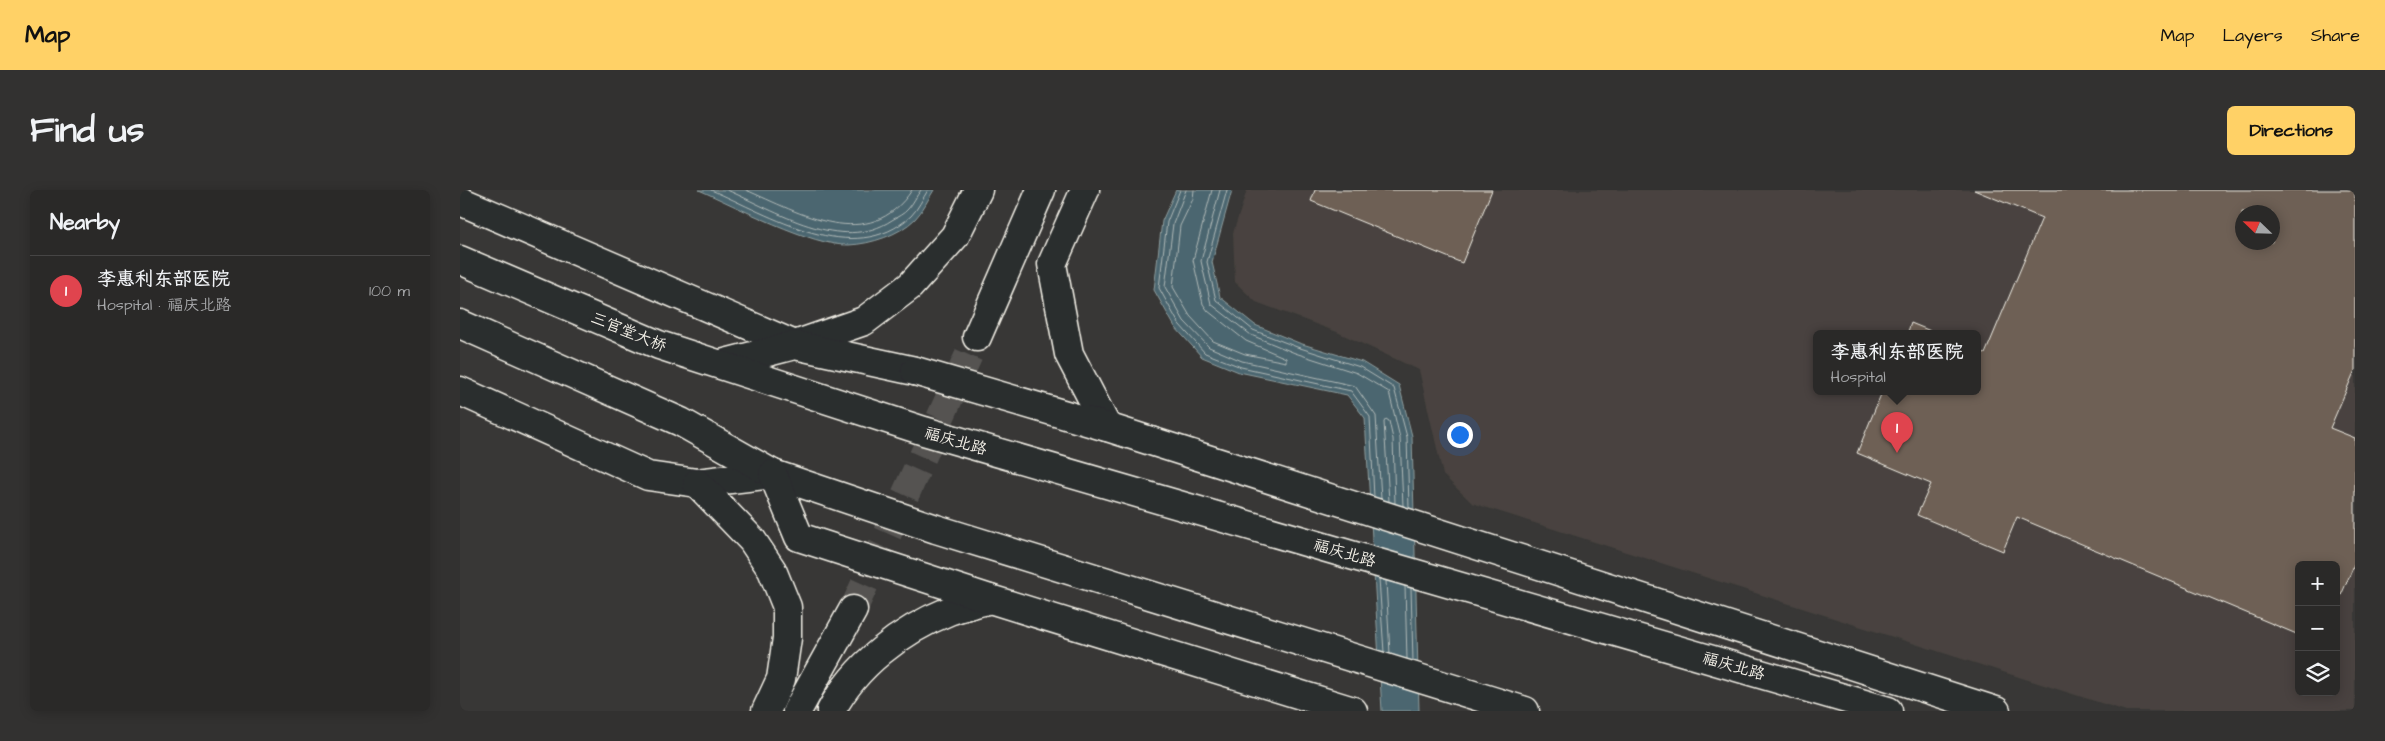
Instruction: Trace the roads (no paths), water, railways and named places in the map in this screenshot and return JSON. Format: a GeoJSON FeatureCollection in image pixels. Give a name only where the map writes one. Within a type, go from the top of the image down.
{"type":"FeatureCollection","features":[{"type":"Feature","properties":{"kind":"main road"},"geometry":{"type":"LineString","coordinates":[[721,364],[795,345],[864,322],[910,286],[955,236],[978,190]]}},
{"type":"Feature","properties":{"kind":"main road"},"geometry":{"type":"LineString","coordinates":[[977,337],[1041,190]]}},
{"type":"Feature","properties":{"kind":"main road"},"geometry":{"type":"LineString","coordinates":[[1085,190],[1052,264],[1069,354],[1107,427]]}},
{"type":"Feature","properties":{"kind":"main road"},"geometry":{"type":"LineString","coordinates":[[460,202],[795,345],[915,371],[1107,427],[1996,711]]}},
{"type":"Feature","properties":{"kind":"main road","name":"三官堂大桥"},"geometry":{"type":"LineString","coordinates":[[460,260],[659,345],[803,391]]}},
{"type":"Feature","properties":{"kind":"main road"},"geometry":{"type":"LineString","coordinates":[[460,324],[681,422],[773,474],[936,528],[1524,711]]}},
{"type":"Feature","properties":{"kind":"main road"},"geometry":{"type":"LineString","coordinates":[[460,391],[648,476],[697,483],[773,474]]}},
{"type":"Feature","properties":{"kind":"main road","name":"福庆北路"},"geometry":{"type":"LineString","coordinates":[[803,391],[924,430],[1888,711]]}},
{"type":"Feature","properties":{"kind":"main road"},"geometry":{"type":"LineString","coordinates":[[773,474],[799,537],[990,599],[1353,711]]}},
{"type":"Feature","properties":{"kind":"main road"},"geometry":{"type":"LineString","coordinates":[[697,483],[752,540],[772,570],[788,607],[787,638],[781,679],[766,711]]}},
{"type":"Feature","properties":{"kind":"main road"},"geometry":{"type":"LineString","coordinates":[[831,711],[842,690],[889,643],[949,612],[990,599]]}},
{"type":"Feature","properties":{"kind":"main road"},"geometry":{"type":"LineString","coordinates":[[797,711],[853,610]]}},
{"type":"Feature","properties":{"kind":"water"},"geometry":{"type":"Polygon","coordinates":[[[699,190],[934,190],[918,216],[901,230],[875,241],[849,245],[834,244],[795,232],[752,215],[699,190]]]}},
{"type":"Feature","properties":{"kind":"water"},"geometry":{"type":"Polygon","coordinates":[[[1176,190],[1232,190],[1212,262],[1220,297],[1255,325],[1299,343],[1362,362],[1399,385],[1412,436],[1419,711],[1382,711],[1365,418],[1347,395],[1239,372],[1202,357],[1175,327],[1154,290],[1162,221],[1176,190]]]}},
{"type":"Feature","properties":{"kind":"tunnel"},"geometry":{"type":"LineString","coordinates":[[853,610],[977,337]]}},
{"type":"Feature","properties":{"kind":"place","name":"李惠利东部医院"},"geometry":{"type":"Point","coordinates":[1897,453]}}]}
